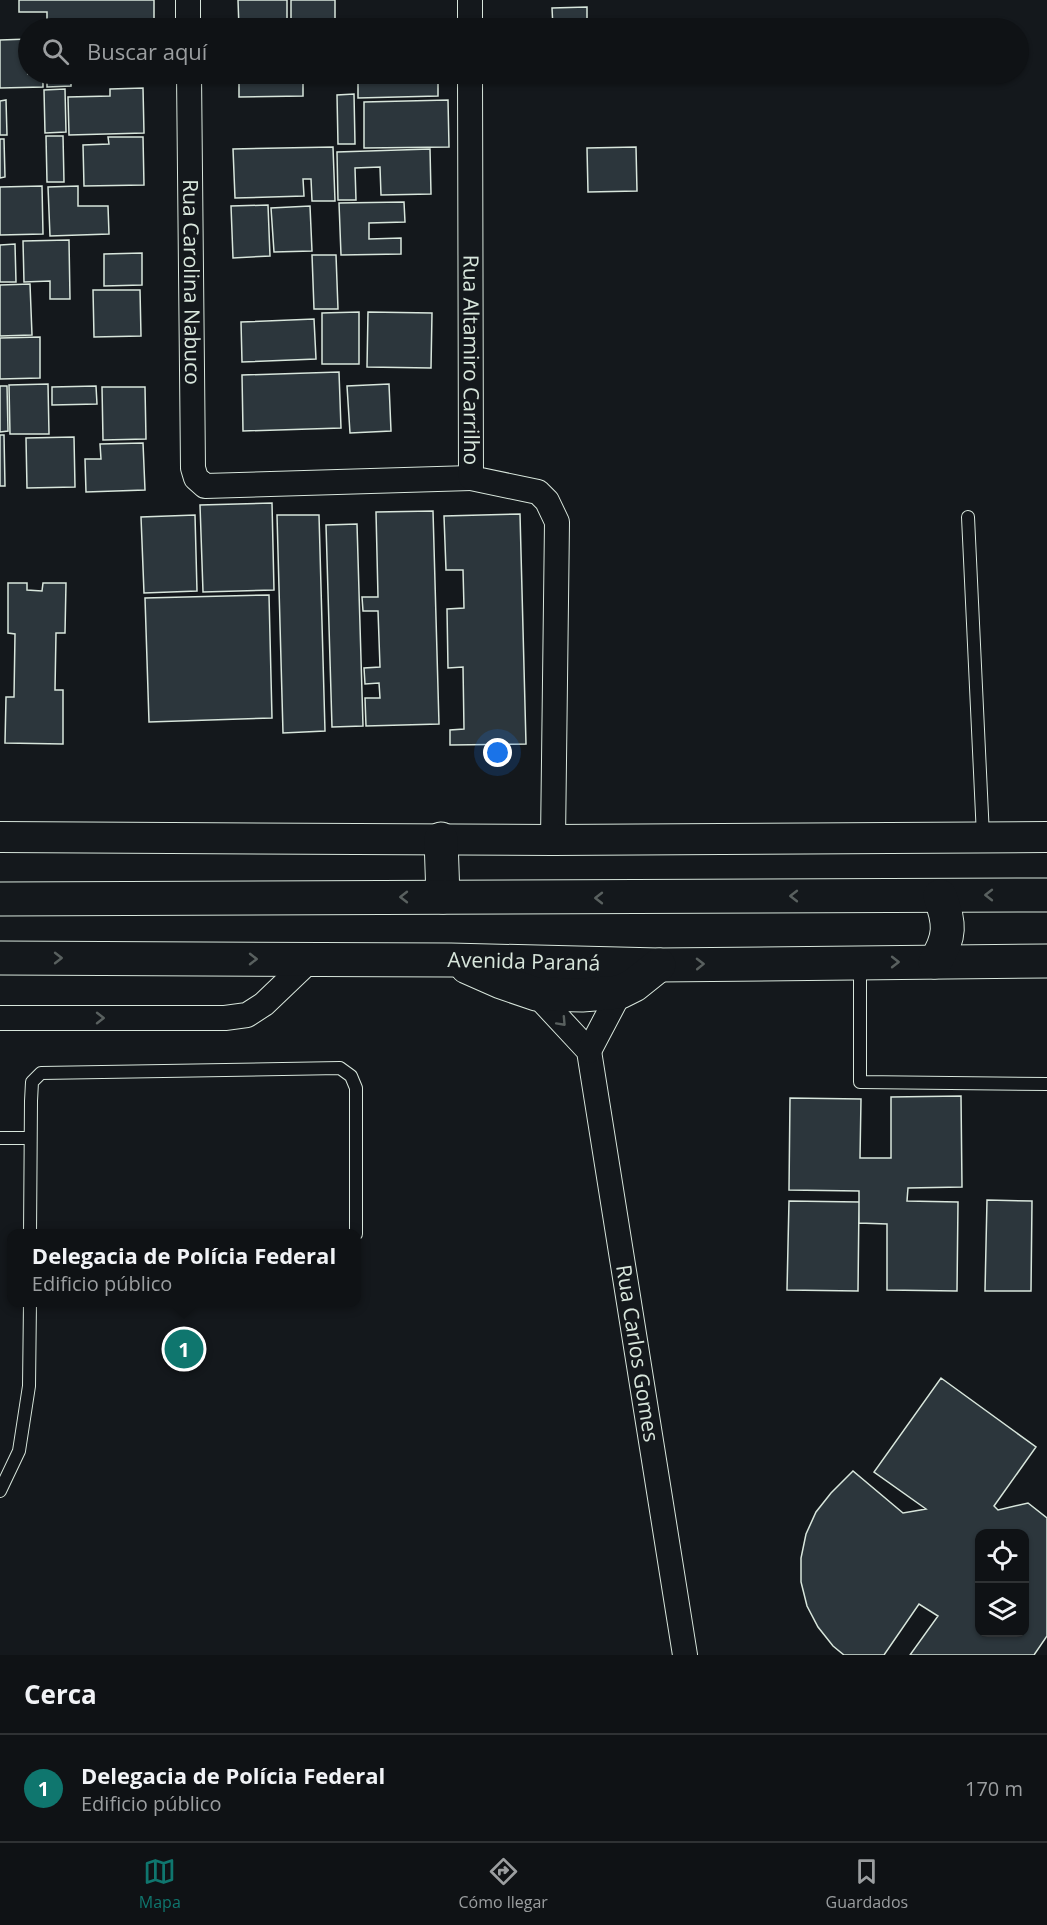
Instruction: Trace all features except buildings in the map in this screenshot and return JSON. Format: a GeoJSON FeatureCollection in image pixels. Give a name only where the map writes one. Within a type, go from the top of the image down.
{"type":"FeatureCollection","features":[{"type":"Feature","properties":{"kind":"main road"},"geometry":{"type":"LineString","coordinates":[[441,839],[443,897]]}},
{"type":"Feature","properties":{"kind":"main road"},"geometry":{"type":"LineString","coordinates":[[0,899],[1047,895]]}},
{"type":"Feature","properties":{"kind":"main road"},"geometry":{"type":"LineString","coordinates":[[935,962],[948,937],[946,911],[940,896]]}},
{"type":"Feature","properties":{"kind":"main road","name":"Avenida Paraná"},"geometry":{"type":"LineString","coordinates":[[0,958],[451,960],[659,965],[1047,962]]}},
{"type":"Feature","properties":{"kind":"main road"},"geometry":{"type":"LineString","coordinates":[[451,960],[501,982],[536,994],[582,996],[620,992],[634,985],[659,965]]}},
{"type":"Feature","properties":{"kind":"street"},"geometry":{"type":"LineString","coordinates":[[188,0],[188,18]]}},
{"type":"Feature","properties":{"kind":"street"},"geometry":{"type":"LineString","coordinates":[[470,0],[470,18]]}},
{"type":"Feature","properties":{"kind":"street","name":"Rua Carolina Nabuco"},"geometry":{"type":"LineString","coordinates":[[189,84],[193,468],[196,478],[205,486],[471,478]]}},
{"type":"Feature","properties":{"kind":"street","name":"Rua Altamiro Carrilho"},"geometry":{"type":"LineString","coordinates":[[470,84],[471,478],[538,492],[547,501],[557,522],[553,840]]}},
{"type":"Feature","properties":{"kind":"street"},"geometry":{"type":"LineString","coordinates":[[0,837],[553,840],[1047,837]]}},
{"type":"Feature","properties":{"kind":"street"},"geometry":{"type":"LineString","coordinates":[[0,1018],[225,1018],[247,1015],[264,1004],[310,960]]}},
{"type":"Feature","properties":{"kind":"street"},"geometry":{"type":"LineString","coordinates":[[536,994],[589,1051],[620,992]]}},
{"type":"Feature","properties":{"kind":"street","name":"Rua Carlos Gomes"},"geometry":{"type":"LineString","coordinates":[[589,1051],[685,1655]]}},
{"type":"Feature","properties":{"kind":"lane"},"geometry":{"type":"LineString","coordinates":[[968,517],[983,836]]}},
{"type":"Feature","properties":{"kind":"lane"},"geometry":{"type":"LineString","coordinates":[[860,962],[860,1082],[1047,1084]]}},
{"type":"Feature","properties":{"kind":"lane"},"geometry":{"type":"LineString","coordinates":[[30,1229],[32,1082],[40,1073],[340,1068],[351,1076],[356,1088],[356,1229]]}},
{"type":"Feature","properties":{"kind":"lane"},"geometry":{"type":"LineString","coordinates":[[0,1138],[30,1138]]}},
{"type":"Feature","properties":{"kind":"lane"},"geometry":{"type":"LineString","coordinates":[[0,1491],[19,1451],[29,1386],[30,1307]]}},
{"type":"Feature","properties":{"kind":"place","name":"Delegacia de Polícia Federal"},"geometry":{"type":"Point","coordinates":[184,1349]}}]}
